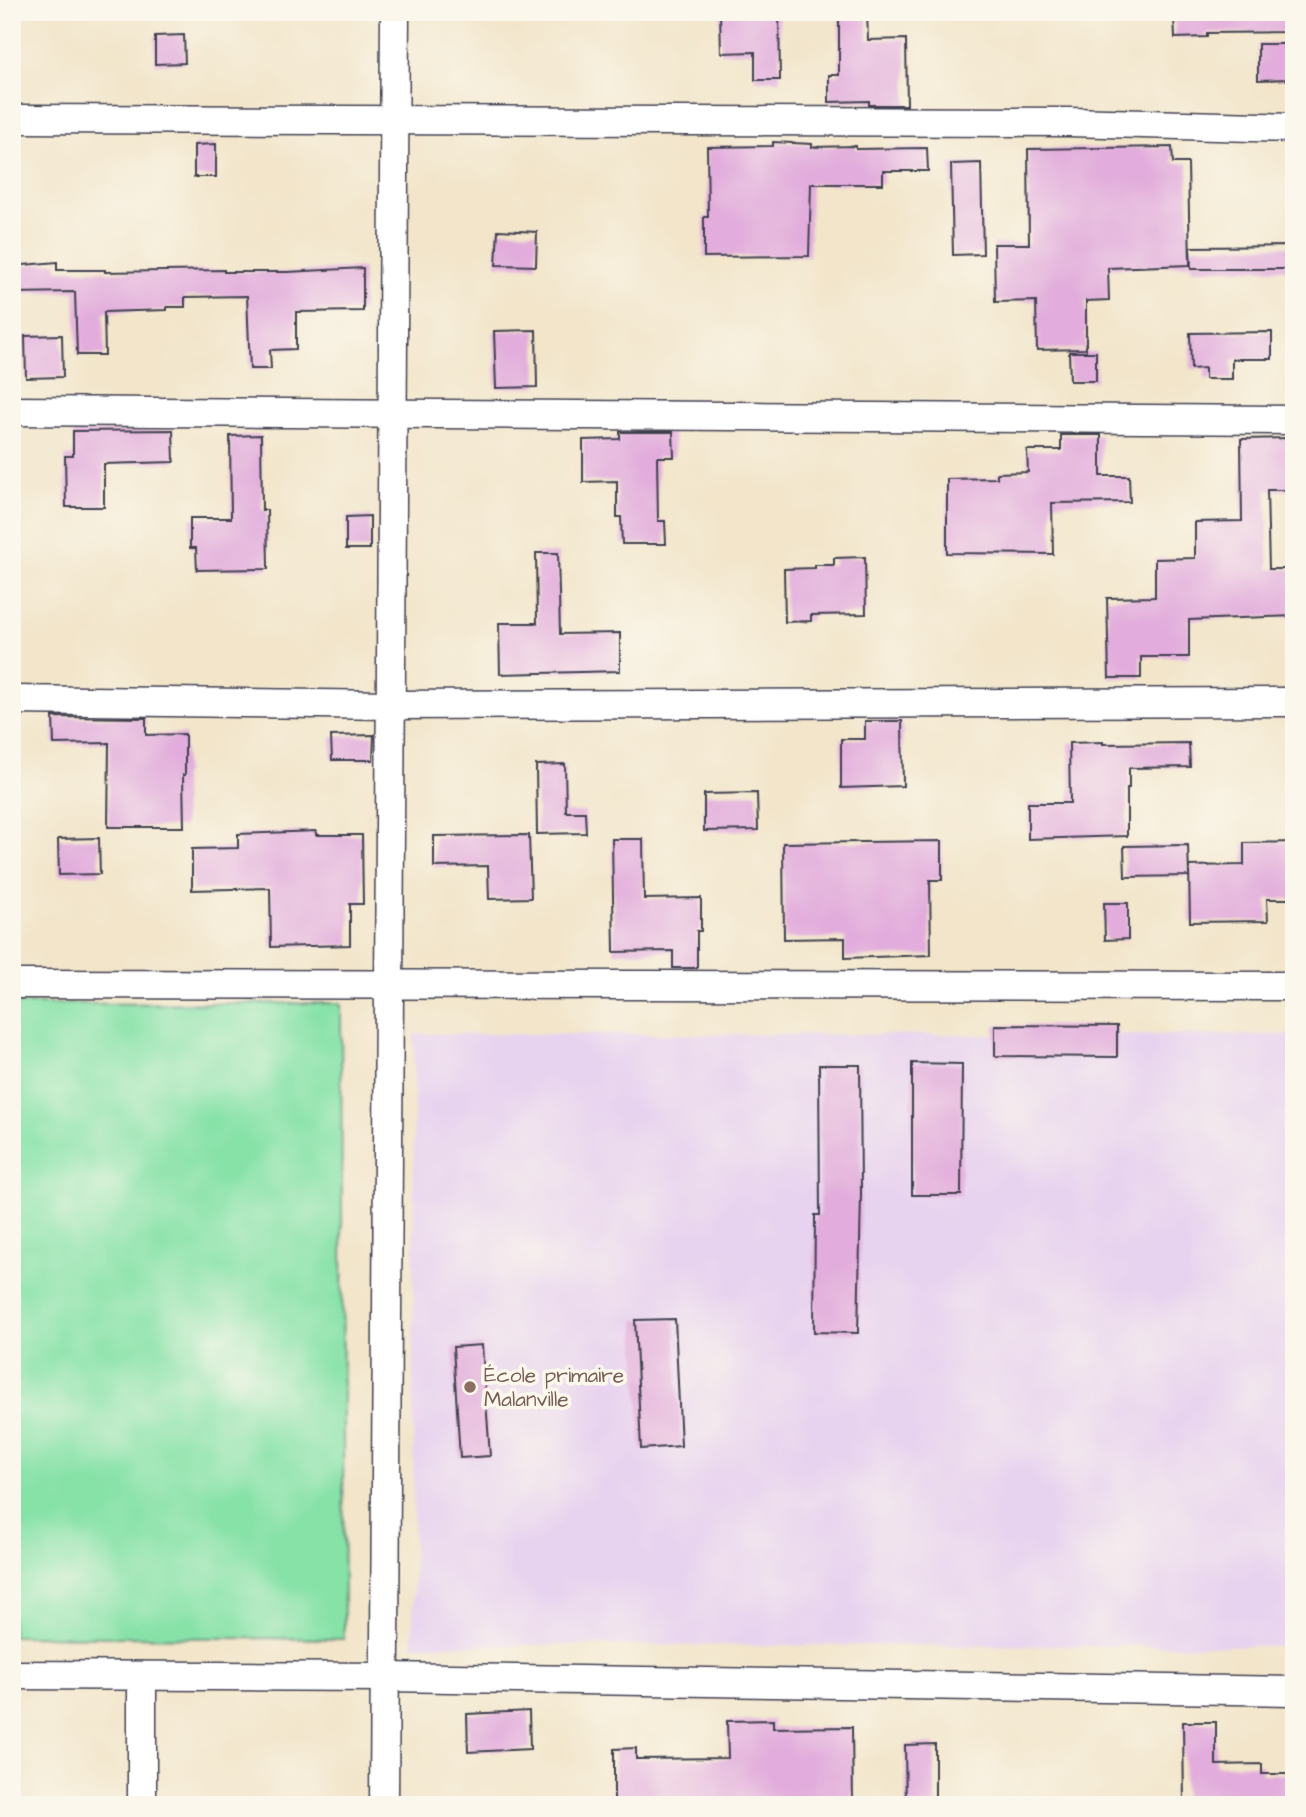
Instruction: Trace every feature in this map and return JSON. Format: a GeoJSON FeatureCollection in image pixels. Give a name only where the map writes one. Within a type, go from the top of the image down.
{"type":"FeatureCollection","features":[{"type":"Feature","properties":{"kind":"street"},"geometry":{"type":"LineString","coordinates":[[384,1805],[394,12]]}},
{"type":"Feature","properties":{"kind":"street"},"geometry":{"type":"LineString","coordinates":[[12,119],[1069,122],[1294,128]]}},
{"type":"Feature","properties":{"kind":"street"},"geometry":{"type":"LineString","coordinates":[[12,411],[1294,420]]}},
{"type":"Feature","properties":{"kind":"street"},"geometry":{"type":"LineString","coordinates":[[12,700],[390,705],[1294,702]]}},
{"type":"Feature","properties":{"kind":"street"},"geometry":{"type":"LineString","coordinates":[[12,984],[1294,986]]}},
{"type":"Feature","properties":{"kind":"street"},"geometry":{"type":"LineString","coordinates":[[12,1675],[1294,1691]]}},
{"type":"Feature","properties":{"kind":"street"},"geometry":{"type":"LineString","coordinates":[[142,1677],[142,1805]]}},
{"type":"Feature","properties":{"kind":"shaded area"},"geometry":{"type":"Polygon","coordinates":[[[414,1034],[1294,1035],[1294,1646],[413,1645],[414,1034]]]}},
{"type":"Feature","properties":{"kind":"green space"},"geometry":{"type":"Polygon","coordinates":[[[341,1003],[344,1639],[12,1636],[12,1004],[341,1003]]]}},
{"type":"Feature","properties":{"kind":"building"},"geometry":{"type":"Polygon","coordinates":[[[720,12],[779,12],[780,80],[755,80],[755,52],[721,53],[720,12]]]}},
{"type":"Feature","properties":{"kind":"building"},"geometry":{"type":"Polygon","coordinates":[[[839,12],[867,12],[868,40],[906,39],[907,105],[869,105],[869,101],[829,102],[829,75],[839,75],[839,12]]]}},
{"type":"Feature","properties":{"kind":"building"},"geometry":{"type":"Polygon","coordinates":[[[1195,12],[1294,12],[1294,32],[1207,33],[1207,37],[1175,38],[1174,15],[1195,12]]]}},
{"type":"Feature","properties":{"kind":"building"},"geometry":{"type":"Polygon","coordinates":[[[184,35],[185,63],[155,64],[155,36],[184,35]]]}},
{"type":"Feature","properties":{"kind":"building"},"geometry":{"type":"Polygon","coordinates":[[[1258,44],[1291,44],[1290,79],[1258,80],[1258,44]]]}},
{"type":"Feature","properties":{"kind":"building"},"geometry":{"type":"Polygon","coordinates":[[[773,142],[812,144],[812,147],[856,146],[856,149],[927,148],[928,171],[883,171],[883,184],[811,184],[809,256],[704,257],[704,217],[708,217],[707,147],[773,146],[773,142]]]}},
{"type":"Feature","properties":{"kind":"building"},"geometry":{"type":"Polygon","coordinates":[[[216,144],[216,177],[194,177],[194,145],[216,144]]]}},
{"type":"Feature","properties":{"kind":"building"},"geometry":{"type":"Polygon","coordinates":[[[1172,147],[1173,163],[1188,163],[1190,265],[1108,268],[1109,300],[1086,301],[1086,349],[1037,350],[1036,301],[995,302],[994,244],[1029,244],[1028,149],[1172,147]]]}},
{"type":"Feature","properties":{"kind":"building"},"geometry":{"type":"Polygon","coordinates":[[[981,163],[983,254],[953,255],[951,164],[981,163]]]}},
{"type":"Feature","properties":{"kind":"building"},"geometry":{"type":"Polygon","coordinates":[[[498,230],[537,232],[536,266],[496,265],[498,230]]]}},
{"type":"Feature","properties":{"kind":"building"},"geometry":{"type":"Polygon","coordinates":[[[1294,246],[1294,269],[1191,269],[1190,247],[1294,246]]]}},
{"type":"Feature","properties":{"kind":"building"},"geometry":{"type":"Polygon","coordinates":[[[57,262],[57,270],[105,272],[287,272],[363,268],[363,311],[296,312],[296,349],[270,350],[271,369],[250,369],[247,296],[185,297],[185,307],[104,312],[105,355],[77,355],[75,292],[12,293],[12,266],[57,262]]]}},
{"type":"Feature","properties":{"kind":"building"},"geometry":{"type":"Polygon","coordinates":[[[536,330],[537,387],[496,388],[494,331],[536,330]]]}},
{"type":"Feature","properties":{"kind":"building"},"geometry":{"type":"Polygon","coordinates":[[[1272,332],[1272,359],[1232,359],[1232,379],[1205,379],[1205,368],[1191,369],[1190,333],[1272,332]]]}},
{"type":"Feature","properties":{"kind":"building"},"geometry":{"type":"Polygon","coordinates":[[[62,335],[63,377],[26,378],[25,336],[62,335]]]}},
{"type":"Feature","properties":{"kind":"building"},"geometry":{"type":"Polygon","coordinates":[[[1069,352],[1096,352],[1096,381],[1070,381],[1069,352]]]}},
{"type":"Feature","properties":{"kind":"building"},"geometry":{"type":"Polygon","coordinates":[[[173,430],[174,462],[104,464],[104,507],[66,507],[65,456],[73,456],[73,431],[173,430]]]}},
{"type":"Feature","properties":{"kind":"building"},"geometry":{"type":"Polygon","coordinates":[[[620,432],[673,432],[674,457],[657,457],[658,521],[665,521],[666,544],[622,544],[621,517],[617,517],[617,481],[583,482],[583,440],[620,439],[620,432]]]}},
{"type":"Feature","properties":{"kind":"building"},"geometry":{"type":"Polygon","coordinates":[[[261,435],[262,510],[267,510],[268,569],[197,570],[196,548],[190,548],[190,518],[231,518],[230,436],[261,435]]]}},
{"type":"Feature","properties":{"kind":"building"},"geometry":{"type":"Polygon","coordinates":[[[1061,435],[1101,435],[1101,476],[1129,476],[1130,502],[1052,503],[1053,554],[947,553],[947,479],[997,478],[997,473],[1028,472],[1027,450],[1061,450],[1061,435]]]}},
{"type":"Feature","properties":{"kind":"building"},"geometry":{"type":"Polygon","coordinates":[[[1294,438],[1294,490],[1267,490],[1269,569],[1294,569],[1294,616],[1189,620],[1189,657],[1141,657],[1141,678],[1109,678],[1107,598],[1155,597],[1155,559],[1195,558],[1195,522],[1242,521],[1241,439],[1294,438]]]}},
{"type":"Feature","properties":{"kind":"building"},"geometry":{"type":"Polygon","coordinates":[[[370,516],[370,549],[346,549],[346,517],[370,516]]]}},
{"type":"Feature","properties":{"kind":"building"},"geometry":{"type":"Polygon","coordinates":[[[536,553],[558,553],[560,634],[620,633],[620,671],[500,674],[499,623],[537,623],[536,553]]]}},
{"type":"Feature","properties":{"kind":"building"},"geometry":{"type":"Polygon","coordinates":[[[865,557],[866,614],[811,615],[811,621],[785,622],[784,569],[834,565],[834,558],[865,557]]]}},
{"type":"Feature","properties":{"kind":"building"},"geometry":{"type":"Polygon","coordinates":[[[53,717],[146,718],[146,735],[185,734],[184,827],[108,827],[109,743],[54,744],[53,717]]]}},
{"type":"Feature","properties":{"kind":"building"},"geometry":{"type":"Polygon","coordinates":[[[865,721],[902,721],[903,786],[841,788],[841,739],[865,739],[865,721]]]}},
{"type":"Feature","properties":{"kind":"building"},"geometry":{"type":"Polygon","coordinates":[[[374,735],[373,760],[332,760],[331,736],[374,735]]]}},
{"type":"Feature","properties":{"kind":"building"},"geometry":{"type":"Polygon","coordinates":[[[1069,743],[1189,743],[1190,767],[1129,768],[1127,836],[1028,839],[1028,803],[1070,803],[1069,743]]]}},
{"type":"Feature","properties":{"kind":"building"},"geometry":{"type":"Polygon","coordinates":[[[565,764],[566,812],[585,812],[586,833],[537,834],[536,765],[565,764]]]}},
{"type":"Feature","properties":{"kind":"building"},"geometry":{"type":"Polygon","coordinates":[[[757,793],[758,830],[704,831],[704,794],[757,793]]]}},
{"type":"Feature","properties":{"kind":"building"},"geometry":{"type":"Polygon","coordinates":[[[316,831],[316,835],[362,835],[363,904],[350,904],[350,945],[271,947],[270,888],[192,890],[192,849],[238,848],[238,834],[316,831]]]}},
{"type":"Feature","properties":{"kind":"building"},"geometry":{"type":"Polygon","coordinates":[[[529,835],[531,898],[489,899],[488,866],[434,867],[434,836],[529,835]]]}},
{"type":"Feature","properties":{"kind":"building"},"geometry":{"type":"Polygon","coordinates":[[[99,838],[100,874],[59,875],[58,839],[99,838]]]}},
{"type":"Feature","properties":{"kind":"building"},"geometry":{"type":"Polygon","coordinates":[[[612,839],[643,839],[644,899],[701,898],[701,931],[697,931],[697,968],[673,968],[673,951],[614,952],[612,839]]]}},
{"type":"Feature","properties":{"kind":"building"},"geometry":{"type":"Polygon","coordinates":[[[942,841],[942,880],[930,880],[931,955],[845,958],[845,938],[784,939],[783,843],[942,841]]]}},
{"type":"Feature","properties":{"kind":"building"},"geometry":{"type":"Polygon","coordinates":[[[1294,842],[1293,899],[1267,899],[1268,921],[1190,922],[1189,866],[1244,865],[1244,843],[1294,842]]]}},
{"type":"Feature","properties":{"kind":"building"},"geometry":{"type":"Polygon","coordinates":[[[1188,845],[1189,876],[1125,877],[1124,846],[1188,845]]]}},
{"type":"Feature","properties":{"kind":"building"},"geometry":{"type":"Polygon","coordinates":[[[1104,903],[1128,903],[1128,939],[1105,940],[1104,903]]]}},
{"type":"Feature","properties":{"kind":"building"},"geometry":{"type":"Polygon","coordinates":[[[995,1025],[1117,1026],[1117,1057],[995,1056],[995,1025]]]}},
{"type":"Feature","properties":{"kind":"building"},"geometry":{"type":"Polygon","coordinates":[[[912,1063],[962,1064],[961,1195],[912,1195],[912,1063]]]}},
{"type":"Feature","properties":{"kind":"building"},"geometry":{"type":"Polygon","coordinates":[[[819,1065],[860,1065],[858,1333],[814,1332],[815,1215],[820,1215],[819,1065]]]}},
{"type":"Feature","properties":{"kind":"building"},"geometry":{"type":"Polygon","coordinates":[[[675,1319],[681,1446],[641,1449],[635,1320],[675,1319]]]}},
{"type":"Feature","properties":{"kind":"building"},"geometry":{"type":"Polygon","coordinates":[[[482,1345],[490,1456],[460,1458],[453,1347],[482,1345]]]}},
{"type":"Feature","properties":{"kind":"building"},"geometry":{"type":"Polygon","coordinates":[[[529,1711],[530,1749],[468,1752],[467,1714],[529,1711]]]}},
{"type":"Feature","properties":{"kind":"building"},"geometry":{"type":"Polygon","coordinates":[[[773,1720],[773,1728],[852,1727],[853,1805],[614,1805],[614,1749],[636,1748],[636,1759],[728,1758],[727,1721],[773,1720]]]}},
{"type":"Feature","properties":{"kind":"building"},"geometry":{"type":"Polygon","coordinates":[[[1183,1722],[1216,1722],[1216,1765],[1262,1764],[1262,1774],[1294,1774],[1294,1805],[1184,1805],[1183,1722]]]}},
{"type":"Feature","properties":{"kind":"building"},"geometry":{"type":"Polygon","coordinates":[[[935,1744],[935,1805],[906,1805],[905,1745],[935,1744]]]}},
{"type":"Feature","properties":{"kind":"place","name":"École primaire Malanville"},"geometry":{"type":"Point","coordinates":[470,1387]}}]}
